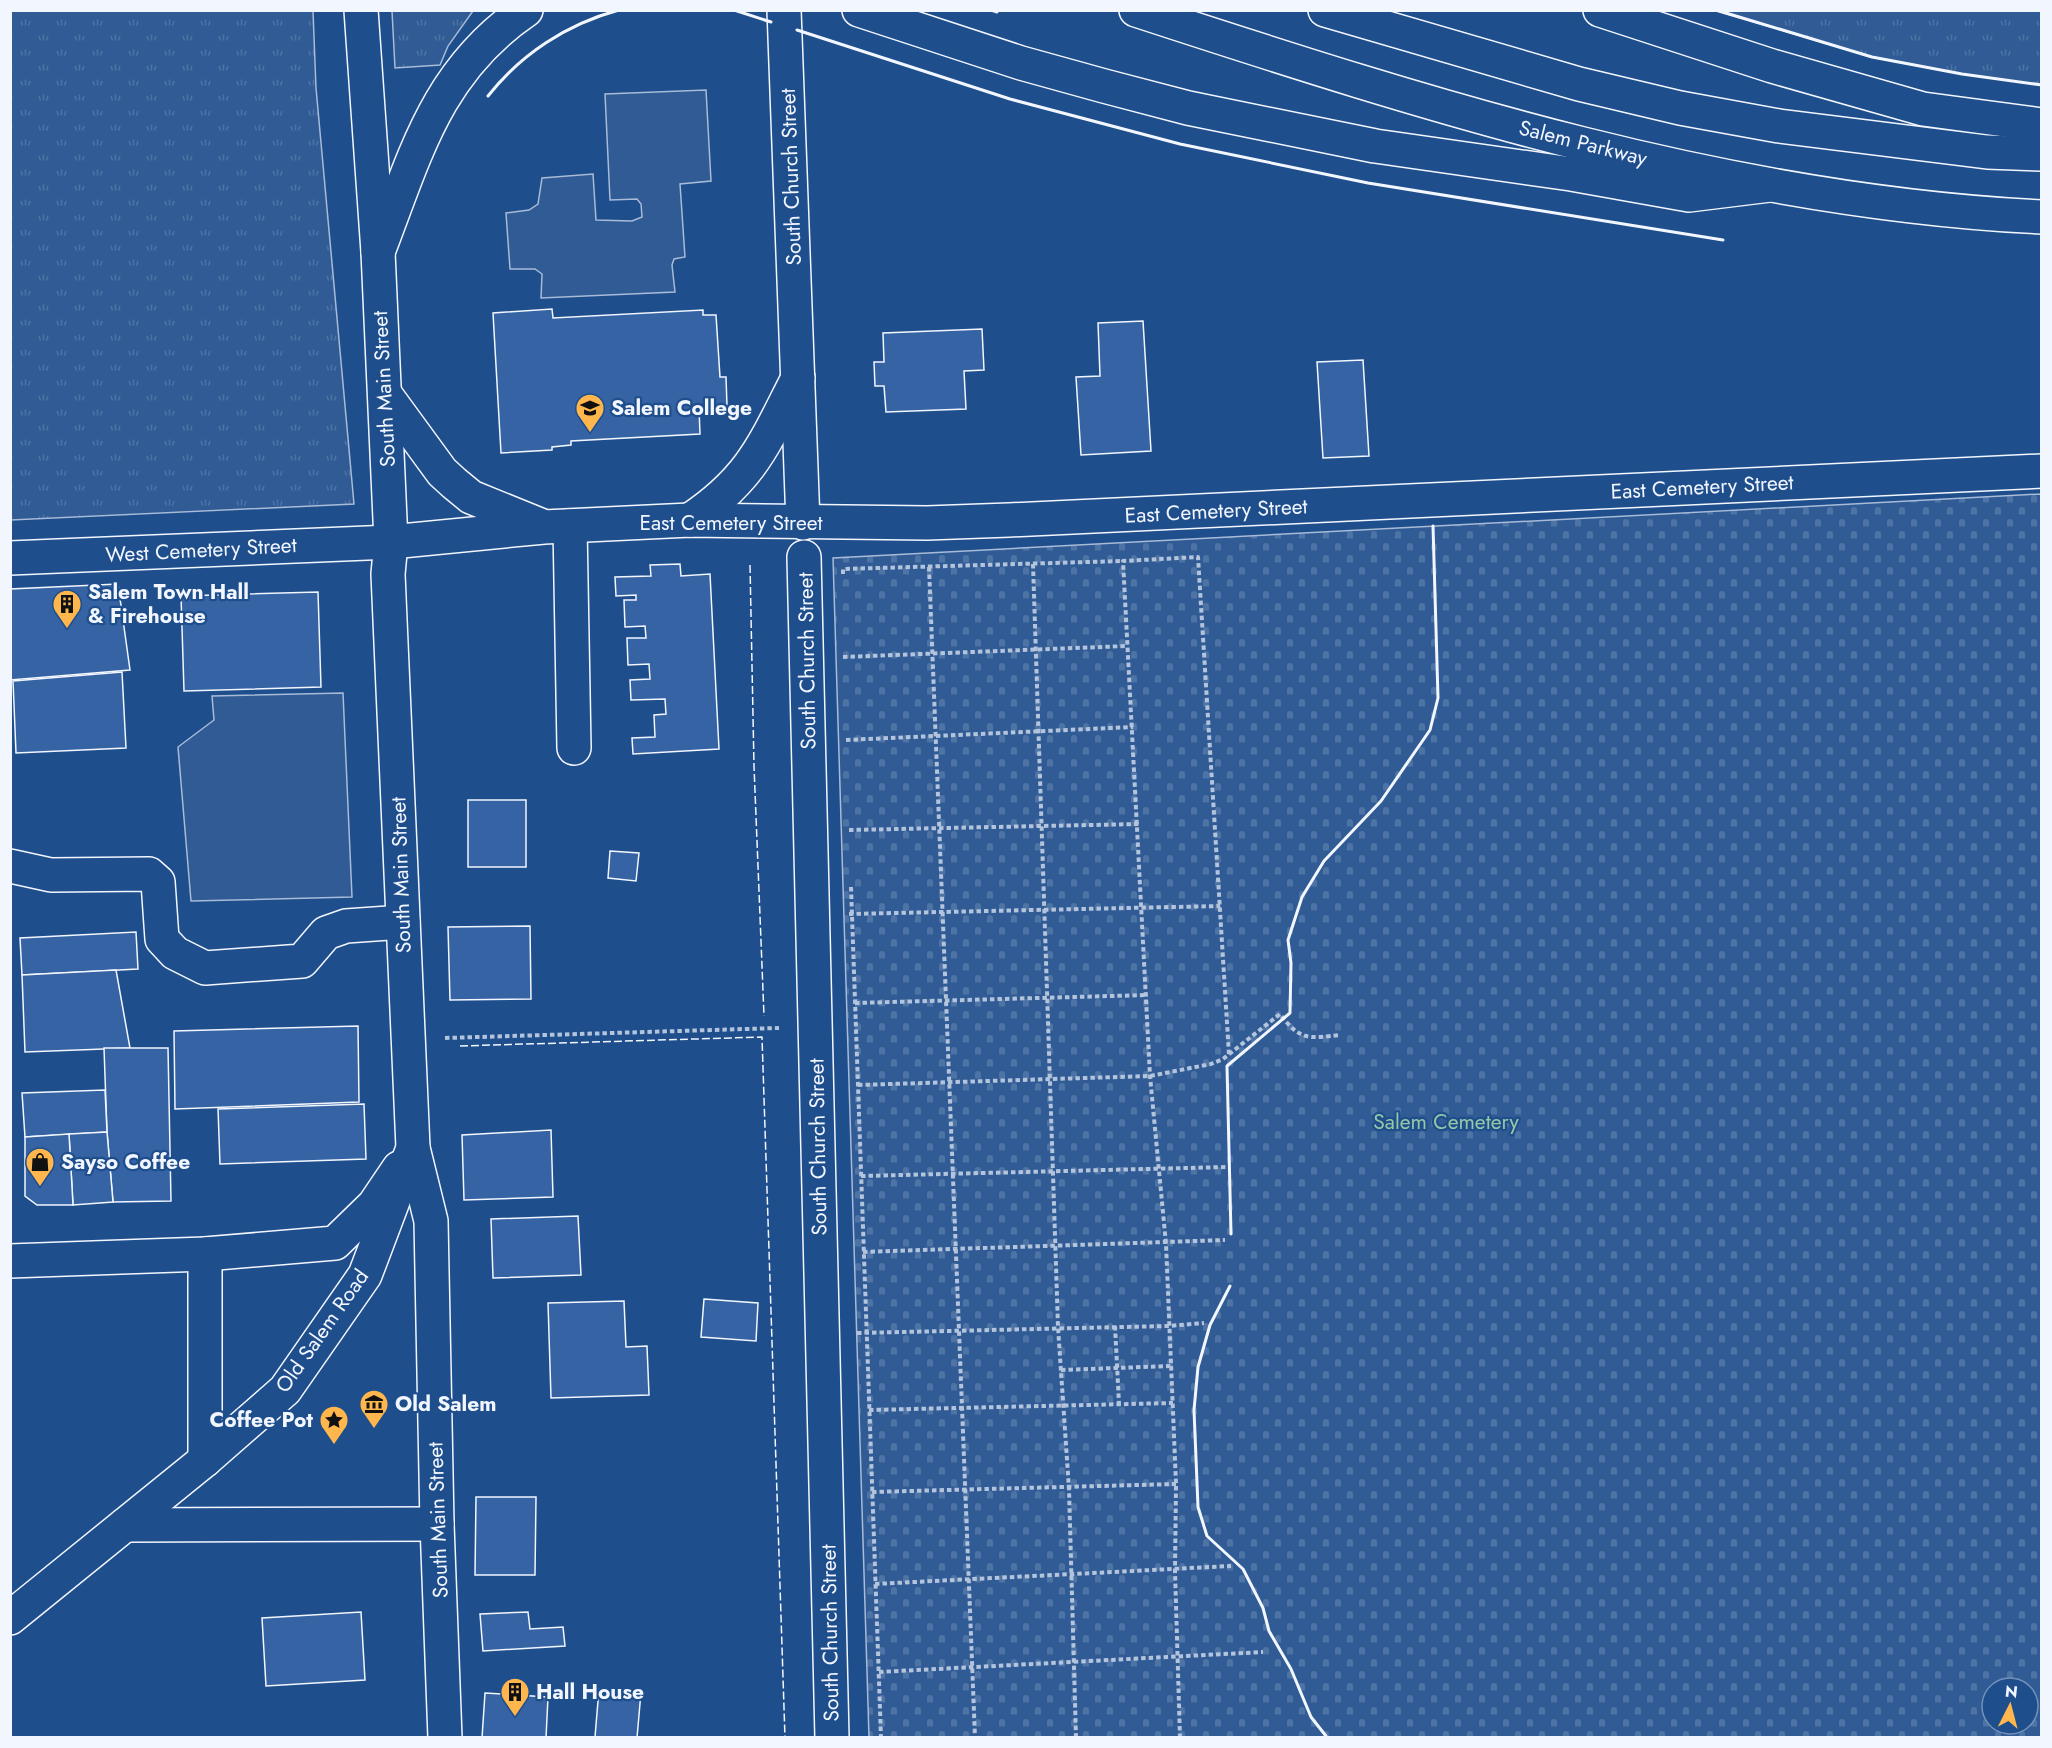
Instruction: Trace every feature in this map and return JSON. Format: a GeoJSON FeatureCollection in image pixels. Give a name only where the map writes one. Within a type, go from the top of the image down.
{"type":"FeatureCollection","features":[{"type":"Feature","properties":{"kind":"main road","name":"South Main Street"},"geometry":{"type":"LineString","coordinates":[[361,10],[378,252],[392,542],[388,574],[413,1148],[431,1221],[437,1524],[445,1737]]}},
{"type":"Feature","properties":{"kind":"main road"},"geometry":{"type":"LineString","coordinates":[[378,252],[427,128],[451,82],[488,40],[526,10]]}},
{"type":"Feature","properties":{"kind":"main road"},"geometry":{"type":"LineString","coordinates":[[859,10],[1022,63],[1104,86],[1316,135],[1689,195],[1770,185]]}},
{"type":"Feature","properties":{"kind":"main road","name":"Salem Parkway"},"geometry":{"type":"LineString","coordinates":[[1136,10],[1304,64],[1564,141],[1770,185],[1982,214],[2042,217]]}},
{"type":"Feature","properties":{"kind":"main road"},"geometry":{"type":"LineString","coordinates":[[1325,10],[1579,84],[1680,108],[1779,126],[1987,152],[2042,154]]}},
{"type":"Feature","properties":{"kind":"main road"},"geometry":{"type":"LineString","coordinates":[[1600,10],[1872,95],[1923,108],[2042,125]]}},
{"type":"Feature","properties":{"kind":"main road","name":"South Church Street"},"geometry":{"type":"LineString","coordinates":[[784,24],[803,523]]}},
{"type":"Feature","properties":{"kind":"main road"},"geometry":{"type":"LineString","coordinates":[[690,520],[716,503],[742,478],[761,451],[799,376]]}},
{"type":"Feature","properties":{"kind":"main road"},"geometry":{"type":"LineString","coordinates":[[385,394],[442,472],[462,490],[491,507],[557,526],[574,748]]}},
{"type":"Feature","properties":{"kind":"main road","name":"East Cemetery Street"},"geometry":{"type":"LineString","coordinates":[[392,542],[557,526],[690,520],[803,523],[1021,520],[2042,471]]}},
{"type":"Feature","properties":{"kind":"main road","name":"West Cemetery Street"},"geometry":{"type":"LineString","coordinates":[[10,558],[392,542]]}},
{"type":"Feature","properties":{"kind":"main road","name":"South Church Street"},"geometry":{"type":"LineString","coordinates":[[804,557],[832,1737]]}},
{"type":"Feature","properties":{"kind":"main road"},"geometry":{"type":"LineString","coordinates":[[10,866],[51,875],[149,874],[158,882],[162,939],[175,953],[205,968],[302,961],[326,933],[346,926],[403,922]]}},
{"type":"Feature","properties":{"kind":"main road"},"geometry":{"type":"LineString","coordinates":[[10,1261],[205,1254],[335,1243],[374,1205],[413,1148]]}},
{"type":"Feature","properties":{"kind":"main road","name":"Old Salem Road"},"geometry":{"type":"LineString","coordinates":[[10,1618],[206,1460],[285,1390],[365,1275],[413,1148]]}},
{"type":"Feature","properties":{"kind":"main road"},"geometry":{"type":"LineString","coordinates":[[205,1254],[206,1460]]}},
{"type":"Feature","properties":{"kind":"main road"},"geometry":{"type":"LineString","coordinates":[[125,1525],[437,1524]]}},
{"type":"Feature","properties":{"kind":"path"},"geometry":{"type":"LineString","coordinates":[[843,569],[1198,557],[1229,1055]]}},
{"type":"Feature","properties":{"kind":"path"},"geometry":{"type":"LineString","coordinates":[[1123,561],[1141,909],[1148,995],[1150,1076],[1166,1244],[1176,1484],[1175,1571],[1180,1737]]}},
{"type":"Feature","properties":{"kind":"path"},"geometry":{"type":"LineString","coordinates":[[1033,564],[1055,1246],[1069,1489],[1076,1737]]}},
{"type":"Feature","properties":{"kind":"path"},"geometry":{"type":"LineString","coordinates":[[929,567],[975,1737]]}},
{"type":"Feature","properties":{"kind":"path"},"geometry":{"type":"LineString","coordinates":[[843,669],[843,657],[1127,646]]}},
{"type":"Feature","properties":{"kind":"path"},"geometry":{"type":"LineString","coordinates":[[846,740],[1133,727]]}},
{"type":"Feature","properties":{"kind":"path"},"geometry":{"type":"LineString","coordinates":[[845,728],[846,752]]}},
{"type":"Feature","properties":{"kind":"path"},"geometry":{"type":"LineString","coordinates":[[848,818],[849,840]]}},
{"type":"Feature","properties":{"kind":"path"},"geometry":{"type":"LineString","coordinates":[[849,830],[1138,824]]}},
{"type":"Feature","properties":{"kind":"path"},"geometry":{"type":"LineString","coordinates":[[851,882],[881,1737]]}},
{"type":"Feature","properties":{"kind":"path"},"geometry":{"type":"LineString","coordinates":[[812,914],[1220,906]]}},
{"type":"Feature","properties":{"kind":"path"},"geometry":{"type":"LineString","coordinates":[[855,1003],[1148,995]]}},
{"type":"Feature","properties":{"kind":"path"},"geometry":{"type":"LineString","coordinates":[[858,1084],[1150,1076],[1211,1064],[1229,1055],[1280,1014],[1300,1036],[1308,1038],[1341,1035]]}},
{"type":"Feature","properties":{"kind":"path"},"geometry":{"type":"LineString","coordinates":[[408,1040],[815,1028]]}},
{"type":"Feature","properties":{"kind":"path"},"geometry":{"type":"LineString","coordinates":[[861,1176],[1227,1167]]}},
{"type":"Feature","properties":{"kind":"path"},"geometry":{"type":"LineString","coordinates":[[864,1252],[1166,1244],[1224,1240]]}},
{"type":"Feature","properties":{"kind":"path"},"geometry":{"type":"LineString","coordinates":[[823,1334],[1169,1326],[1204,1323]]}},
{"type":"Feature","properties":{"kind":"path"},"geometry":{"type":"LineString","coordinates":[[1115,1326],[1119,1404]]}},
{"type":"Feature","properties":{"kind":"path"},"geometry":{"type":"LineString","coordinates":[[1061,1370],[1171,1366]]}},
{"type":"Feature","properties":{"kind":"path"},"geometry":{"type":"LineString","coordinates":[[869,1410],[1173,1403]]}},
{"type":"Feature","properties":{"kind":"path"},"geometry":{"type":"LineString","coordinates":[[872,1492],[966,1492],[1176,1484]]}},
{"type":"Feature","properties":{"kind":"path"},"geometry":{"type":"LineString","coordinates":[[875,1584],[1175,1571],[1231,1566]]}},
{"type":"Feature","properties":{"kind":"path"},"geometry":{"type":"LineString","coordinates":[[879,1672],[1263,1652]]}},
{"type":"Feature","properties":{"kind":"green space"},"geometry":{"type":"Polygon","coordinates":[[[392,10],[473,11],[448,46],[440,65],[395,68],[392,10]]]}},
{"type":"Feature","properties":{"kind":"green space"},"geometry":{"type":"Polygon","coordinates":[[[10,11],[313,11],[316,88],[354,504],[11,520],[10,11]]]}},
{"type":"Feature","properties":{"kind":"green space"},"geometry":{"type":"Polygon","coordinates":[[[1716,11],[2041,11],[2041,85],[1962,74],[1872,57],[1716,11]]]}},
{"type":"Feature","properties":{"kind":"green space","name":"Salem Cemetery"},"geometry":{"type":"Polygon","coordinates":[[[2041,494],[2041,1737],[869,1737],[833,558],[2041,494]]]}},
{"type":"Feature","properties":{"kind":"shaded area"},"geometry":{"type":"Polygon","coordinates":[[[706,90],[711,181],[680,184],[685,257],[674,259],[672,265],[675,292],[541,298],[542,274],[535,269],[510,269],[506,213],[529,210],[538,204],[542,178],[593,174],[596,220],[632,221],[642,217],[641,204],[637,199],[610,200],[605,94],[706,90]]]}},
{"type":"Feature","properties":{"kind":"shaded area"},"geometry":{"type":"Polygon","coordinates":[[[343,693],[352,897],[191,901],[178,747],[214,720],[212,696],[343,693]]]}},
{"type":"Feature","properties":{"kind":"building"},"geometry":{"type":"Polygon","coordinates":[[[552,309],[553,318],[703,310],[703,315],[716,315],[720,377],[726,377],[727,406],[699,408],[700,434],[571,441],[571,445],[552,447],[552,450],[501,453],[493,313],[552,309]]]}},
{"type":"Feature","properties":{"kind":"building"},"geometry":{"type":"Polygon","coordinates":[[[1143,321],[1151,451],[1081,455],[1076,377],[1100,376],[1098,323],[1143,321]]]}},
{"type":"Feature","properties":{"kind":"building"},"geometry":{"type":"Polygon","coordinates":[[[982,329],[984,370],[964,371],[966,409],[886,412],[884,386],[875,386],[874,362],[884,362],[883,333],[982,329]]]}},
{"type":"Feature","properties":{"kind":"building"},"geometry":{"type":"Polygon","coordinates":[[[1363,360],[1369,456],[1323,458],[1317,362],[1363,360]]]}},
{"type":"Feature","properties":{"kind":"building"},"geometry":{"type":"Polygon","coordinates":[[[680,564],[681,576],[710,574],[719,749],[633,754],[632,738],[655,737],[654,715],[666,714],[665,699],[631,700],[630,680],[650,679],[649,664],[628,665],[627,638],[646,638],[645,626],[625,627],[624,600],[636,600],[636,595],[616,596],[615,577],[651,576],[650,565],[680,564]]]}},
{"type":"Feature","properties":{"kind":"building","name":"Salem Town Hall & Firehouse"},"geometry":{"type":"Polygon","coordinates":[[[118,584],[130,670],[10,680],[10,589],[118,584]]]}},
{"type":"Feature","properties":{"kind":"building"},"geometry":{"type":"Polygon","coordinates":[[[318,592],[321,687],[184,691],[181,596],[318,592]]]}},
{"type":"Feature","properties":{"kind":"building"},"geometry":{"type":"Polygon","coordinates":[[[122,672],[126,748],[16,753],[13,681],[122,672]]]}},
{"type":"Feature","properties":{"kind":"building"},"geometry":{"type":"Polygon","coordinates":[[[468,800],[526,800],[526,867],[468,867],[468,800]]]}},
{"type":"Feature","properties":{"kind":"building"},"geometry":{"type":"Polygon","coordinates":[[[610,851],[639,853],[636,881],[608,878],[610,851]]]}},
{"type":"Feature","properties":{"kind":"building"},"geometry":{"type":"Polygon","coordinates":[[[530,926],[531,999],[450,1000],[448,927],[530,926]]]}},
{"type":"Feature","properties":{"kind":"building"},"geometry":{"type":"Polygon","coordinates":[[[136,932],[138,969],[22,975],[20,938],[136,932]]]}},
{"type":"Feature","properties":{"kind":"building"},"geometry":{"type":"Polygon","coordinates":[[[116,970],[130,1048],[25,1052],[22,975],[116,970]]]}},
{"type":"Feature","properties":{"kind":"building"},"geometry":{"type":"Polygon","coordinates":[[[358,1026],[359,1102],[175,1109],[174,1031],[358,1026]]]}},
{"type":"Feature","properties":{"kind":"building"},"geometry":{"type":"Polygon","coordinates":[[[104,1048],[168,1048],[171,1201],[113,1202],[107,1132],[104,1048]]]}},
{"type":"Feature","properties":{"kind":"building"},"geometry":{"type":"Polygon","coordinates":[[[105,1090],[107,1132],[25,1137],[22,1093],[105,1090]]]}},
{"type":"Feature","properties":{"kind":"building"},"geometry":{"type":"Polygon","coordinates":[[[364,1104],[366,1159],[220,1164],[218,1109],[364,1104]]]}},
{"type":"Feature","properties":{"kind":"building"},"geometry":{"type":"Polygon","coordinates":[[[551,1130],[553,1197],[464,1200],[462,1135],[551,1130]]]}},
{"type":"Feature","properties":{"kind":"building"},"geometry":{"type":"Polygon","coordinates":[[[107,1132],[113,1202],[73,1205],[69,1134],[107,1132]]]}},
{"type":"Feature","properties":{"kind":"building"},"geometry":{"type":"Polygon","coordinates":[[[69,1134],[73,1205],[37,1205],[25,1196],[25,1137],[69,1134]]]}},
{"type":"Feature","properties":{"kind":"building"},"geometry":{"type":"Polygon","coordinates":[[[578,1216],[581,1275],[493,1278],[491,1219],[578,1216]]]}},
{"type":"Feature","properties":{"kind":"building"},"geometry":{"type":"Polygon","coordinates":[[[704,1299],[758,1303],[756,1341],[701,1337],[704,1299]]]}},
{"type":"Feature","properties":{"kind":"building"},"geometry":{"type":"Polygon","coordinates":[[[624,1301],[626,1347],[647,1346],[649,1395],[551,1398],[548,1303],[624,1301]]]}},
{"type":"Feature","properties":{"kind":"building"},"geometry":{"type":"Polygon","coordinates":[[[476,1497],[536,1497],[535,1575],[475,1575],[476,1497]]]}},
{"type":"Feature","properties":{"kind":"building"},"geometry":{"type":"Polygon","coordinates":[[[361,1612],[365,1680],[266,1686],[262,1618],[361,1612]]]}},
{"type":"Feature","properties":{"kind":"building"},"geometry":{"type":"Polygon","coordinates":[[[528,1612],[530,1629],[563,1627],[565,1646],[483,1651],[480,1614],[528,1612]]]}},
{"type":"Feature","properties":{"kind":"building"},"geometry":{"type":"Polygon","coordinates":[[[599,1689],[641,1692],[637,1738],[595,1737],[599,1689]]]}},
{"type":"Feature","properties":{"kind":"building","name":"Hall House"},"geometry":{"type":"Polygon","coordinates":[[[485,1693],[548,1697],[546,1738],[482,1738],[485,1693]]]}},
{"type":"Feature","properties":{"kind":"fence"},"geometry":{"type":"LineString","coordinates":[[750,565],[754,766],[764,1016]]}},
{"type":"Feature","properties":{"kind":"fence"},"geometry":{"type":"LineString","coordinates":[[460,1046],[762,1037],[785,1738]]}},
{"type":"Feature","properties":{"kind":"wall"},"geometry":{"type":"LineString","coordinates":[[488,96],[515,67],[546,42],[581,23],[619,10]]}},
{"type":"Feature","properties":{"kind":"wall"},"geometry":{"type":"LineString","coordinates":[[734,10],[771,22]]}},
{"type":"Feature","properties":{"kind":"wall"},"geometry":{"type":"LineString","coordinates":[[991,10],[997,12]]}},
{"type":"Feature","properties":{"kind":"wall"},"geometry":{"type":"LineString","coordinates":[[1716,10],[1872,57],[1962,74],[2042,85]]}},
{"type":"Feature","properties":{"kind":"wall"},"geometry":{"type":"LineString","coordinates":[[797,30],[1010,99],[1180,144],[1368,183],[1723,240]]}},
{"type":"Feature","properties":{"kind":"wall"},"geometry":{"type":"LineString","coordinates":[[1231,1234],[1227,1066],[1290,1013],[1291,963],[1288,940],[1302,897],[1324,861],[1381,801],[1430,730],[1438,698],[1433,526]]}},
{"type":"Feature","properties":{"kind":"wall"},"geometry":{"type":"LineString","coordinates":[[1230,1286],[1210,1325],[1198,1367],[1194,1410],[1198,1507],[1207,1536],[1243,1569],[1263,1608],[1269,1631],[1291,1669],[1311,1717],[1326,1736]]}},
{"type":"Feature","properties":{"kind":"place","name":"Salem College"},"geometry":{"type":"Point","coordinates":[590,434]}},
{"type":"Feature","properties":{"kind":"place","name":"Salem Town Hall & Firehouse"},"geometry":{"type":"Point","coordinates":[67,630]}},
{"type":"Feature","properties":{"kind":"place","name":"Sayso Coffee"},"geometry":{"type":"Point","coordinates":[40,1188]}},
{"type":"Feature","properties":{"kind":"place","name":"Old Salem"},"geometry":{"type":"Point","coordinates":[374,1430]}},
{"type":"Feature","properties":{"kind":"place","name":"Coffee Pot"},"geometry":{"type":"Point","coordinates":[334,1446]}},
{"type":"Feature","properties":{"kind":"place","name":"Hall House"},"geometry":{"type":"Point","coordinates":[515,1718]}}]}
